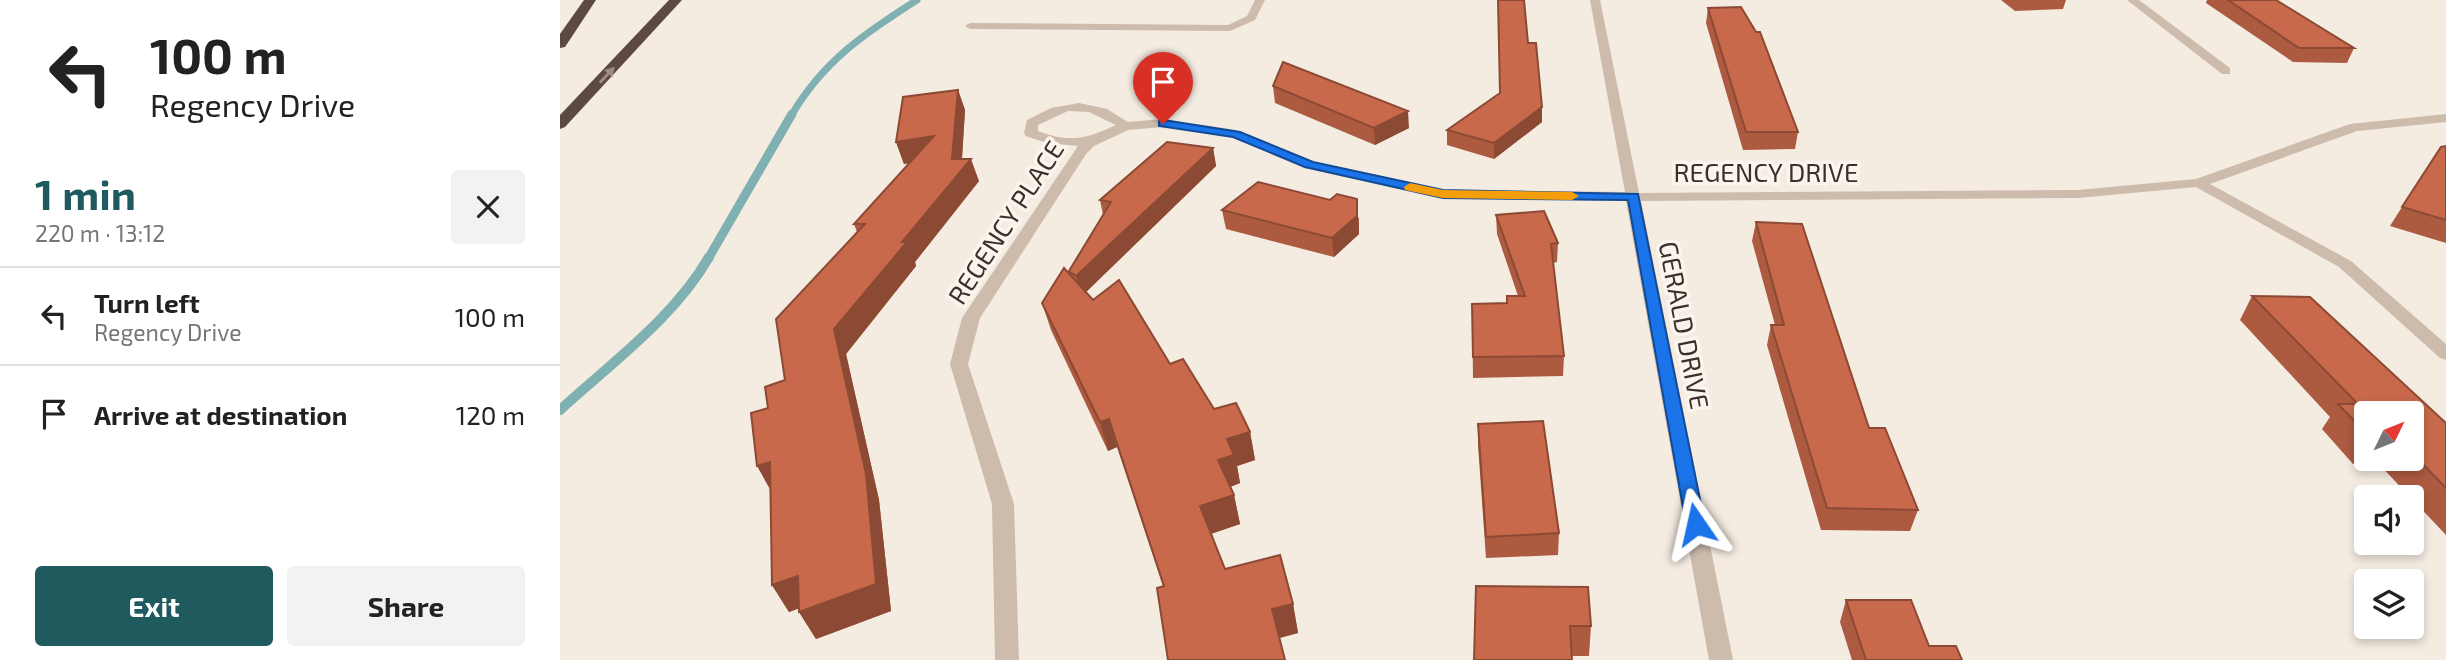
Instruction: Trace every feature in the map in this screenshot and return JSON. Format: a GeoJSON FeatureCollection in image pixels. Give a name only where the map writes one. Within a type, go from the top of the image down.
{"type":"FeatureCollection","features":[{"type":"Feature","properties":{"kind":"highway"},"geometry":{"type":"LineString","coordinates":[[560,44],[590,0]]}},
{"type":"Feature","properties":{"kind":"highway"},"geometry":{"type":"LineString","coordinates":[[560,124],[676,0]]}},
{"type":"Feature","properties":{"kind":"street"},"geometry":{"type":"LineString","coordinates":[[970,26],[1230,28],[1251,18],[1260,0]]}},
{"type":"Feature","properties":{"kind":"street","name":"GERALD DRIVE"},"geometry":{"type":"LineString","coordinates":[[1595,0],[1721,660]]}},
{"type":"Feature","properties":{"kind":"street"},"geometry":{"type":"LineString","coordinates":[[2132,0],[2226,71]]}},
{"type":"Feature","properties":{"kind":"street"},"geometry":{"type":"LineString","coordinates":[[1089,143],[1047,139],[1031,133],[1032,123],[1045,114],[1066,107],[1091,106],[1110,114],[1125,126]]}},
{"type":"Feature","properties":{"kind":"street","name":"REGENCY DRIVE"},"geometry":{"type":"LineString","coordinates":[[1089,143],[1125,126],[1163,124],[1236,134],[1309,164],[1443,194],[1634,197],[2078,194],[2198,183],[2356,127],[2446,118]]}},
{"type":"Feature","properties":{"kind":"street","name":"REGENCY PLACE"},"geometry":{"type":"LineString","coordinates":[[1007,660],[1003,504],[959,364],[971,318],[1089,143]]}},
{"type":"Feature","properties":{"kind":"street"},"geometry":{"type":"LineString","coordinates":[[2198,183],[2344,264],[2446,354]]}},
{"type":"Feature","properties":{"kind":"building"},"geometry":{"type":"Polygon","coordinates":[[[1498,0],[1524,0],[1528,43],[1536,43],[1542,107],[1494,143],[1447,130],[1500,93],[1498,0]]]}},
{"type":"Feature","properties":{"kind":"building"},"geometry":{"type":"Polygon","coordinates":[[[2228,0],[2276,0],[2354,48],[2299,48],[2228,0]]]}},
{"type":"Feature","properties":{"kind":"building"},"geometry":{"type":"Polygon","coordinates":[[[1741,7],[1756,32],[1760,32],[1798,132],[1746,132],[1708,8],[1741,7]]]}},
{"type":"Feature","properties":{"kind":"building"},"geometry":{"type":"Polygon","coordinates":[[[1283,62],[1408,111],[1374,128],[1273,86],[1283,62]]]}},
{"type":"Feature","properties":{"kind":"building"},"geometry":{"type":"Polygon","coordinates":[[[958,90],[952,159],[971,159],[902,242],[907,242],[834,329],[866,474],[876,584],[799,612],[798,576],[772,585],[770,462],[757,466],[751,413],[768,408],[765,387],[785,380],[776,319],[865,224],[854,224],[934,136],[896,142],[903,97],[958,90]]]}},
{"type":"Feature","properties":{"kind":"building"},"geometry":{"type":"Polygon","coordinates":[[[1167,142],[1213,148],[1076,276],[1069,271],[1111,202],[1100,200],[1167,142]]]}},
{"type":"Feature","properties":{"kind":"building"},"geometry":{"type":"Polygon","coordinates":[[[2446,146],[2446,220],[2402,207],[2441,147],[2446,146]]]}},
{"type":"Feature","properties":{"kind":"building"},"geometry":{"type":"Polygon","coordinates":[[[1258,182],[1330,200],[1337,194],[1357,199],[1357,216],[1332,238],[1222,210],[1258,182]]]}},
{"type":"Feature","properties":{"kind":"building"},"geometry":{"type":"Polygon","coordinates":[[[1544,211],[1558,243],[1551,244],[1564,356],[1473,357],[1472,304],[1507,303],[1507,296],[1525,296],[1496,215],[1544,211]]]}},
{"type":"Feature","properties":{"kind":"building"},"geometry":{"type":"Polygon","coordinates":[[[1756,222],[1802,224],[1869,428],[1885,428],[1918,510],[1827,508],[1771,325],[1784,325],[1756,222]]]}},
{"type":"Feature","properties":{"kind":"building"},"geometry":{"type":"Polygon","coordinates":[[[1064,268],[1093,300],[1119,280],[1170,364],[1183,359],[1214,409],[1236,403],[1250,432],[1227,439],[1234,455],[1218,460],[1234,495],[1200,506],[1225,569],[1280,555],[1293,604],[1272,609],[1285,660],[1168,660],[1157,588],[1164,586],[1109,419],[1100,422],[1042,303],[1064,268]]]}},
{"type":"Feature","properties":{"kind":"building"},"geometry":{"type":"Polygon","coordinates":[[[2252,296],[2310,297],[2422,401],[2355,401],[2252,296]]]}},
{"type":"Feature","properties":{"kind":"building"},"geometry":{"type":"Polygon","coordinates":[[[2424,403],[2446,423],[2446,488],[2424,465],[2424,403]]]}},
{"type":"Feature","properties":{"kind":"building"},"geometry":{"type":"Polygon","coordinates":[[[2338,404],[2354,404],[2354,421],[2338,404]]]}},
{"type":"Feature","properties":{"kind":"building"},"geometry":{"type":"Polygon","coordinates":[[[1543,421],[1559,533],[1486,537],[1478,424],[1543,421]]]}},
{"type":"Feature","properties":{"kind":"building"},"geometry":{"type":"Polygon","coordinates":[[[1476,586],[1588,587],[1591,626],[1570,626],[1572,660],[1474,660],[1476,586]]]}},
{"type":"Feature","properties":{"kind":"building"},"geometry":{"type":"Polygon","coordinates":[[[1846,600],[1911,600],[1929,646],[1956,646],[1962,660],[1866,660],[1846,600]]]}},
{"type":"Feature","properties":{"kind":"waterway"},"geometry":{"type":"LineString","coordinates":[[791,116],[817,79],[846,50],[917,0]]}},
{"type":"Feature","properties":{"kind":"waterway"},"geometry":{"type":"LineString","coordinates":[[708,259],[792,114]]}},
{"type":"Feature","properties":{"kind":"waterway"},"geometry":{"type":"LineString","coordinates":[[560,410],[660,320],[695,279],[709,257]]}},
{"type":"Feature","properties":{"kind":"slow traffic"},"geometry":{"type":"LineString","coordinates":[[1410,187],[1443,194],[1572,196]]}},
{"type":"Feature","properties":{"kind":"route"},"geometry":{"type":"LineString","coordinates":[[1163,124],[1236,134],[1309,164],[1443,194],[1634,197],[1696,524]]}}]}
